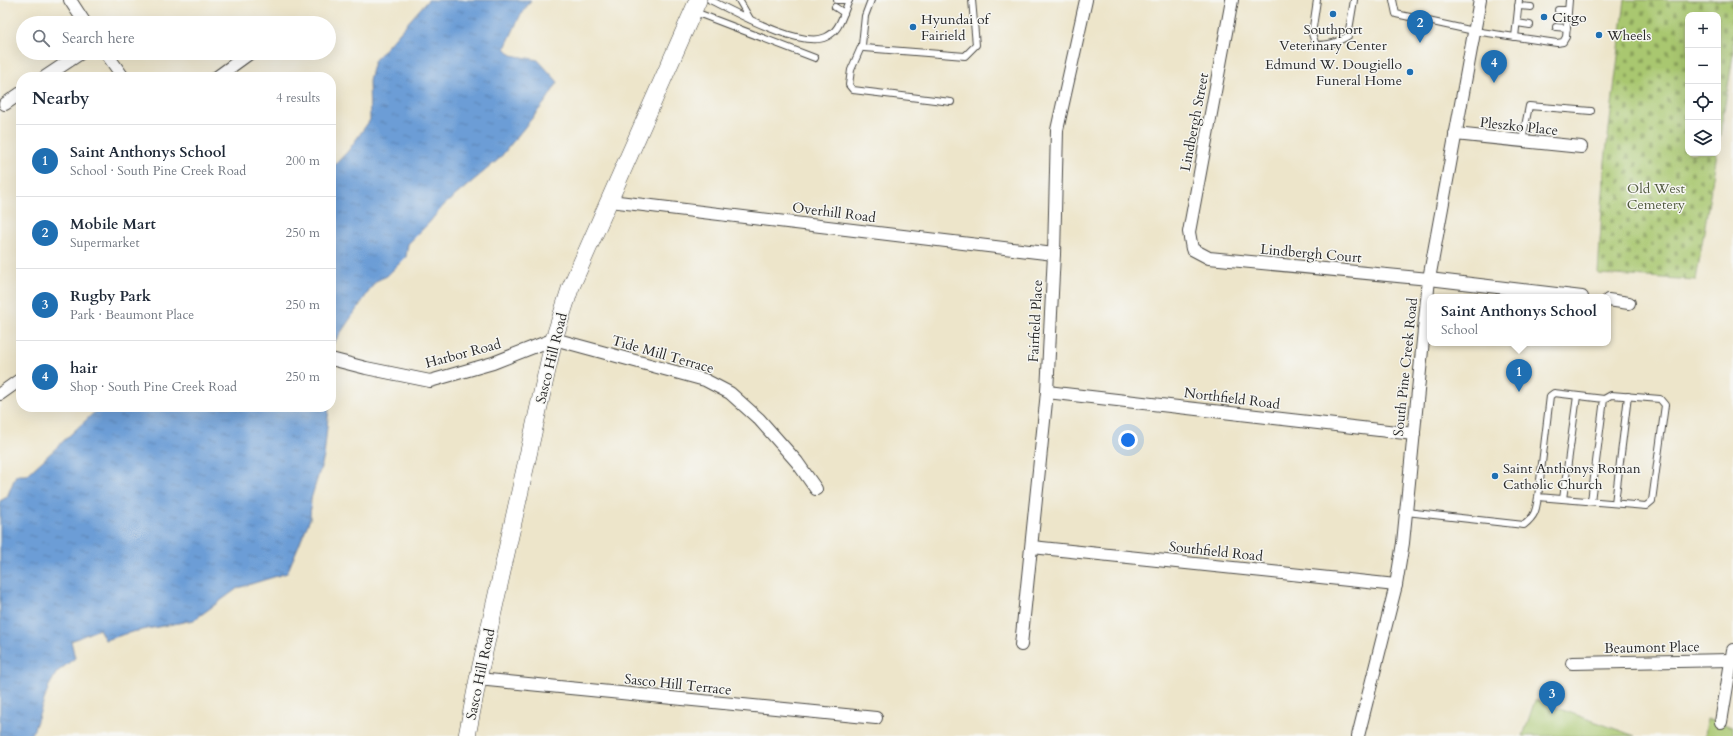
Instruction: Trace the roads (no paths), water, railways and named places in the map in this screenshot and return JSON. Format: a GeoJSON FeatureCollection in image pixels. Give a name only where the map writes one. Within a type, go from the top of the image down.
{"type":"FeatureCollection","features":[{"type":"Feature","properties":{"kind":"street"},"geometry":{"type":"LineString","coordinates":[[70,0],[81,16]]}},
{"type":"Feature","properties":{"kind":"street","name":"Fairfield Place"},"geometry":{"type":"LineString","coordinates":[[1021,645],[1047,392],[1054,254],[1057,130],[1086,0]]}},
{"type":"Feature","properties":{"kind":"street","name":"Lindbergh Street"},"geometry":{"type":"LineString","coordinates":[[1192,249],[1189,232],[1232,0]]}},
{"type":"Feature","properties":{"kind":"street","name":"South Pine Creek Road"},"geometry":{"type":"LineString","coordinates":[[1428,294],[1429,279],[1480,0]]}},
{"type":"Feature","properties":{"kind":"street","name":"Sasco Hill Road"},"geometry":{"type":"LineString","coordinates":[[467,736],[478,679],[554,339],[570,289],[696,6]]}},
{"type":"Feature","properties":{"kind":"street"},"geometry":{"type":"LineString","coordinates":[[52,72],[70,60]]}},
{"type":"Feature","properties":{"kind":"street"},"geometry":{"type":"LineString","coordinates":[[111,60],[119,72]]}},
{"type":"Feature","properties":{"kind":"street"},"geometry":{"type":"LineString","coordinates":[[224,72],[240,60]]}},
{"type":"Feature","properties":{"kind":"street"},"geometry":{"type":"LineString","coordinates":[[5,104],[16,96]]}},
{"type":"Feature","properties":{"kind":"street","name":"Pleszko Place"},"geometry":{"type":"LineString","coordinates":[[1455,134],[1581,147]]}},
{"type":"Feature","properties":{"kind":"street","name":"Overhill Road"},"geometry":{"type":"LineString","coordinates":[[610,201],[1054,254]]}},
{"type":"Feature","properties":{"kind":"street","name":"Lindbergh Court"},"geometry":{"type":"LineString","coordinates":[[1192,249],[1209,258],[1429,279],[1556,294]]}},
{"type":"Feature","properties":{"kind":"street","name":"South Pine Creek Road"},"geometry":{"type":"LineString","coordinates":[[1358,736],[1396,585],[1403,543],[1427,300]]}},
{"type":"Feature","properties":{"kind":"street"},"geometry":{"type":"LineString","coordinates":[[1611,300],[1629,303]]}},
{"type":"Feature","properties":{"kind":"street","name":"Harbor Road"},"geometry":{"type":"LineString","coordinates":[[336,360],[430,381],[493,362],[554,339]]}},
{"type":"Feature","properties":{"kind":"street","name":"Tide Mill Terrace"},"geometry":{"type":"LineString","coordinates":[[554,339],[705,380],[730,392],[759,419],[792,456],[816,489]]}},
{"type":"Feature","properties":{"kind":"street"},"geometry":{"type":"LineString","coordinates":[[0,394],[16,383]]}},
{"type":"Feature","properties":{"kind":"street","name":"Northfield Road"},"geometry":{"type":"LineString","coordinates":[[1047,392],[1414,434]]}},
{"type":"Feature","properties":{"kind":"street","name":"Southfield Road"},"geometry":{"type":"LineString","coordinates":[[1032,548],[1396,585]]}},
{"type":"Feature","properties":{"kind":"street"},"geometry":{"type":"LineString","coordinates":[[1721,722],[1732,655]]}},
{"type":"Feature","properties":{"kind":"street","name":"Beaumont Place"},"geometry":{"type":"LineString","coordinates":[[1572,663],[1732,655]]}},
{"type":"Feature","properties":{"kind":"street","name":"Sasco Hill Terrace"},"geometry":{"type":"LineString","coordinates":[[478,679],[876,718]]}},
{"type":"Feature","properties":{"kind":"lane"},"geometry":{"type":"LineString","coordinates":[[710,0],[750,20],[796,37],[812,40],[826,37],[838,29],[849,0],[838,0]]}},
{"type":"Feature","properties":{"kind":"lane"},"geometry":{"type":"LineString","coordinates":[[739,0],[750,20]]}},
{"type":"Feature","properties":{"kind":"lane"},"geometry":{"type":"LineString","coordinates":[[871,0],[865,16],[862,45],[851,70],[849,85],[853,90],[952,102]]}},
{"type":"Feature","properties":{"kind":"lane"},"geometry":{"type":"LineString","coordinates":[[862,45],[864,48],[966,56],[976,45],[972,0]]}},
{"type":"Feature","properties":{"kind":"lane"},"geometry":{"type":"LineString","coordinates":[[1317,0],[1312,34],[1316,44],[1327,46],[1337,43],[1348,36],[1354,0]]}},
{"type":"Feature","properties":{"kind":"lane"},"geometry":{"type":"LineString","coordinates":[[1393,0],[1396,14],[1474,31],[1552,42],[1563,42],[1566,37],[1569,0]]}},
{"type":"Feature","properties":{"kind":"lane"},"geometry":{"type":"LineString","coordinates":[[1515,37],[1519,3],[1531,7]]}},
{"type":"Feature","properties":{"kind":"lane"},"geometry":{"type":"LineString","coordinates":[[696,6],[815,58]]}},
{"type":"Feature","properties":{"kind":"lane"},"geometry":{"type":"LineString","coordinates":[[835,7],[844,13]]}},
{"type":"Feature","properties":{"kind":"lane"},"geometry":{"type":"LineString","coordinates":[[1558,10],[1568,10]]}},
{"type":"Feature","properties":{"kind":"lane"},"geometry":{"type":"LineString","coordinates":[[1517,23],[1530,25]]}},
{"type":"Feature","properties":{"kind":"lane"},"geometry":{"type":"LineString","coordinates":[[1556,27],[1567,28]]}},
{"type":"Feature","properties":{"kind":"lane"},"geometry":{"type":"LineString","coordinates":[[1522,141],[1529,106],[1591,111]]}},
{"type":"Feature","properties":{"kind":"lane"},"geometry":{"type":"LineString","coordinates":[[1406,512],[1524,525],[1533,518],[1538,497],[1550,396],[1554,393],[1604,399],[1611,395],[1628,396],[1660,399],[1665,405],[1652,501],[1646,506],[1538,497]]}},
{"type":"Feature","properties":{"kind":"lane"},"geometry":{"type":"LineString","coordinates":[[1563,499],[1577,396]]}},
{"type":"Feature","properties":{"kind":"lane"},"geometry":{"type":"LineString","coordinates":[[1615,503],[1628,396]]}},
{"type":"Feature","properties":{"kind":"lane"},"geometry":{"type":"LineString","coordinates":[[1590,501],[1604,399]]}},
{"type":"Feature","properties":{"kind":"water"},"geometry":{"type":"Polygon","coordinates":[[[428,0],[531,0],[519,18],[505,48],[512,55],[538,60],[558,82],[546,101],[499,159],[443,206],[408,244],[406,257],[387,276],[376,281],[336,340],[336,164],[348,151],[370,120],[369,80],[374,61],[428,0]]]}},
{"type":"Feature","properties":{"kind":"water"},"geometry":{"type":"Polygon","coordinates":[[[95,412],[328,412],[324,457],[311,499],[310,519],[287,573],[238,588],[194,620],[132,632],[105,640],[99,629],[71,641],[75,658],[57,672],[49,686],[34,729],[30,736],[0,736],[0,501],[7,497],[16,475],[27,475],[95,412]]]}},
{"type":"Feature","properties":{"kind":"place","name":"Southport Veterinary Center"},"geometry":{"type":"Point","coordinates":[1333,14]}},
{"type":"Feature","properties":{"kind":"place","name":"Citgo"},"geometry":{"type":"Point","coordinates":[1544,17]}},
{"type":"Feature","properties":{"kind":"place","name":"Hyundai of Fairield"},"geometry":{"type":"Point","coordinates":[913,27]}},
{"type":"Feature","properties":{"kind":"place","name":"Wheels"},"geometry":{"type":"Point","coordinates":[1599,35]}},
{"type":"Feature","properties":{"kind":"place","name":"Mobile Mart"},"geometry":{"type":"Point","coordinates":[1420,43]}},
{"type":"Feature","properties":{"kind":"place","name":"Edmund W. Dougiello Funeral Home"},"geometry":{"type":"Point","coordinates":[1410,72]}},
{"type":"Feature","properties":{"kind":"place","name":"hair"},"geometry":{"type":"Point","coordinates":[1494,83]}},
{"type":"Feature","properties":{"kind":"place","name":"Saint Anthonys School"},"geometry":{"type":"Point","coordinates":[1519,392]}},
{"type":"Feature","properties":{"kind":"place","name":"Saint Anthonys Roman Catholic Church"},"geometry":{"type":"Point","coordinates":[1495,476]}},
{"type":"Feature","properties":{"kind":"place","name":"Rugby Park"},"geometry":{"type":"Point","coordinates":[1552,714]}},
{"type":"Feature","properties":{"kind":"park label","name":"Old West Cemetery"},"geometry":{"type":"Point","coordinates":[1656,196]}}]}
